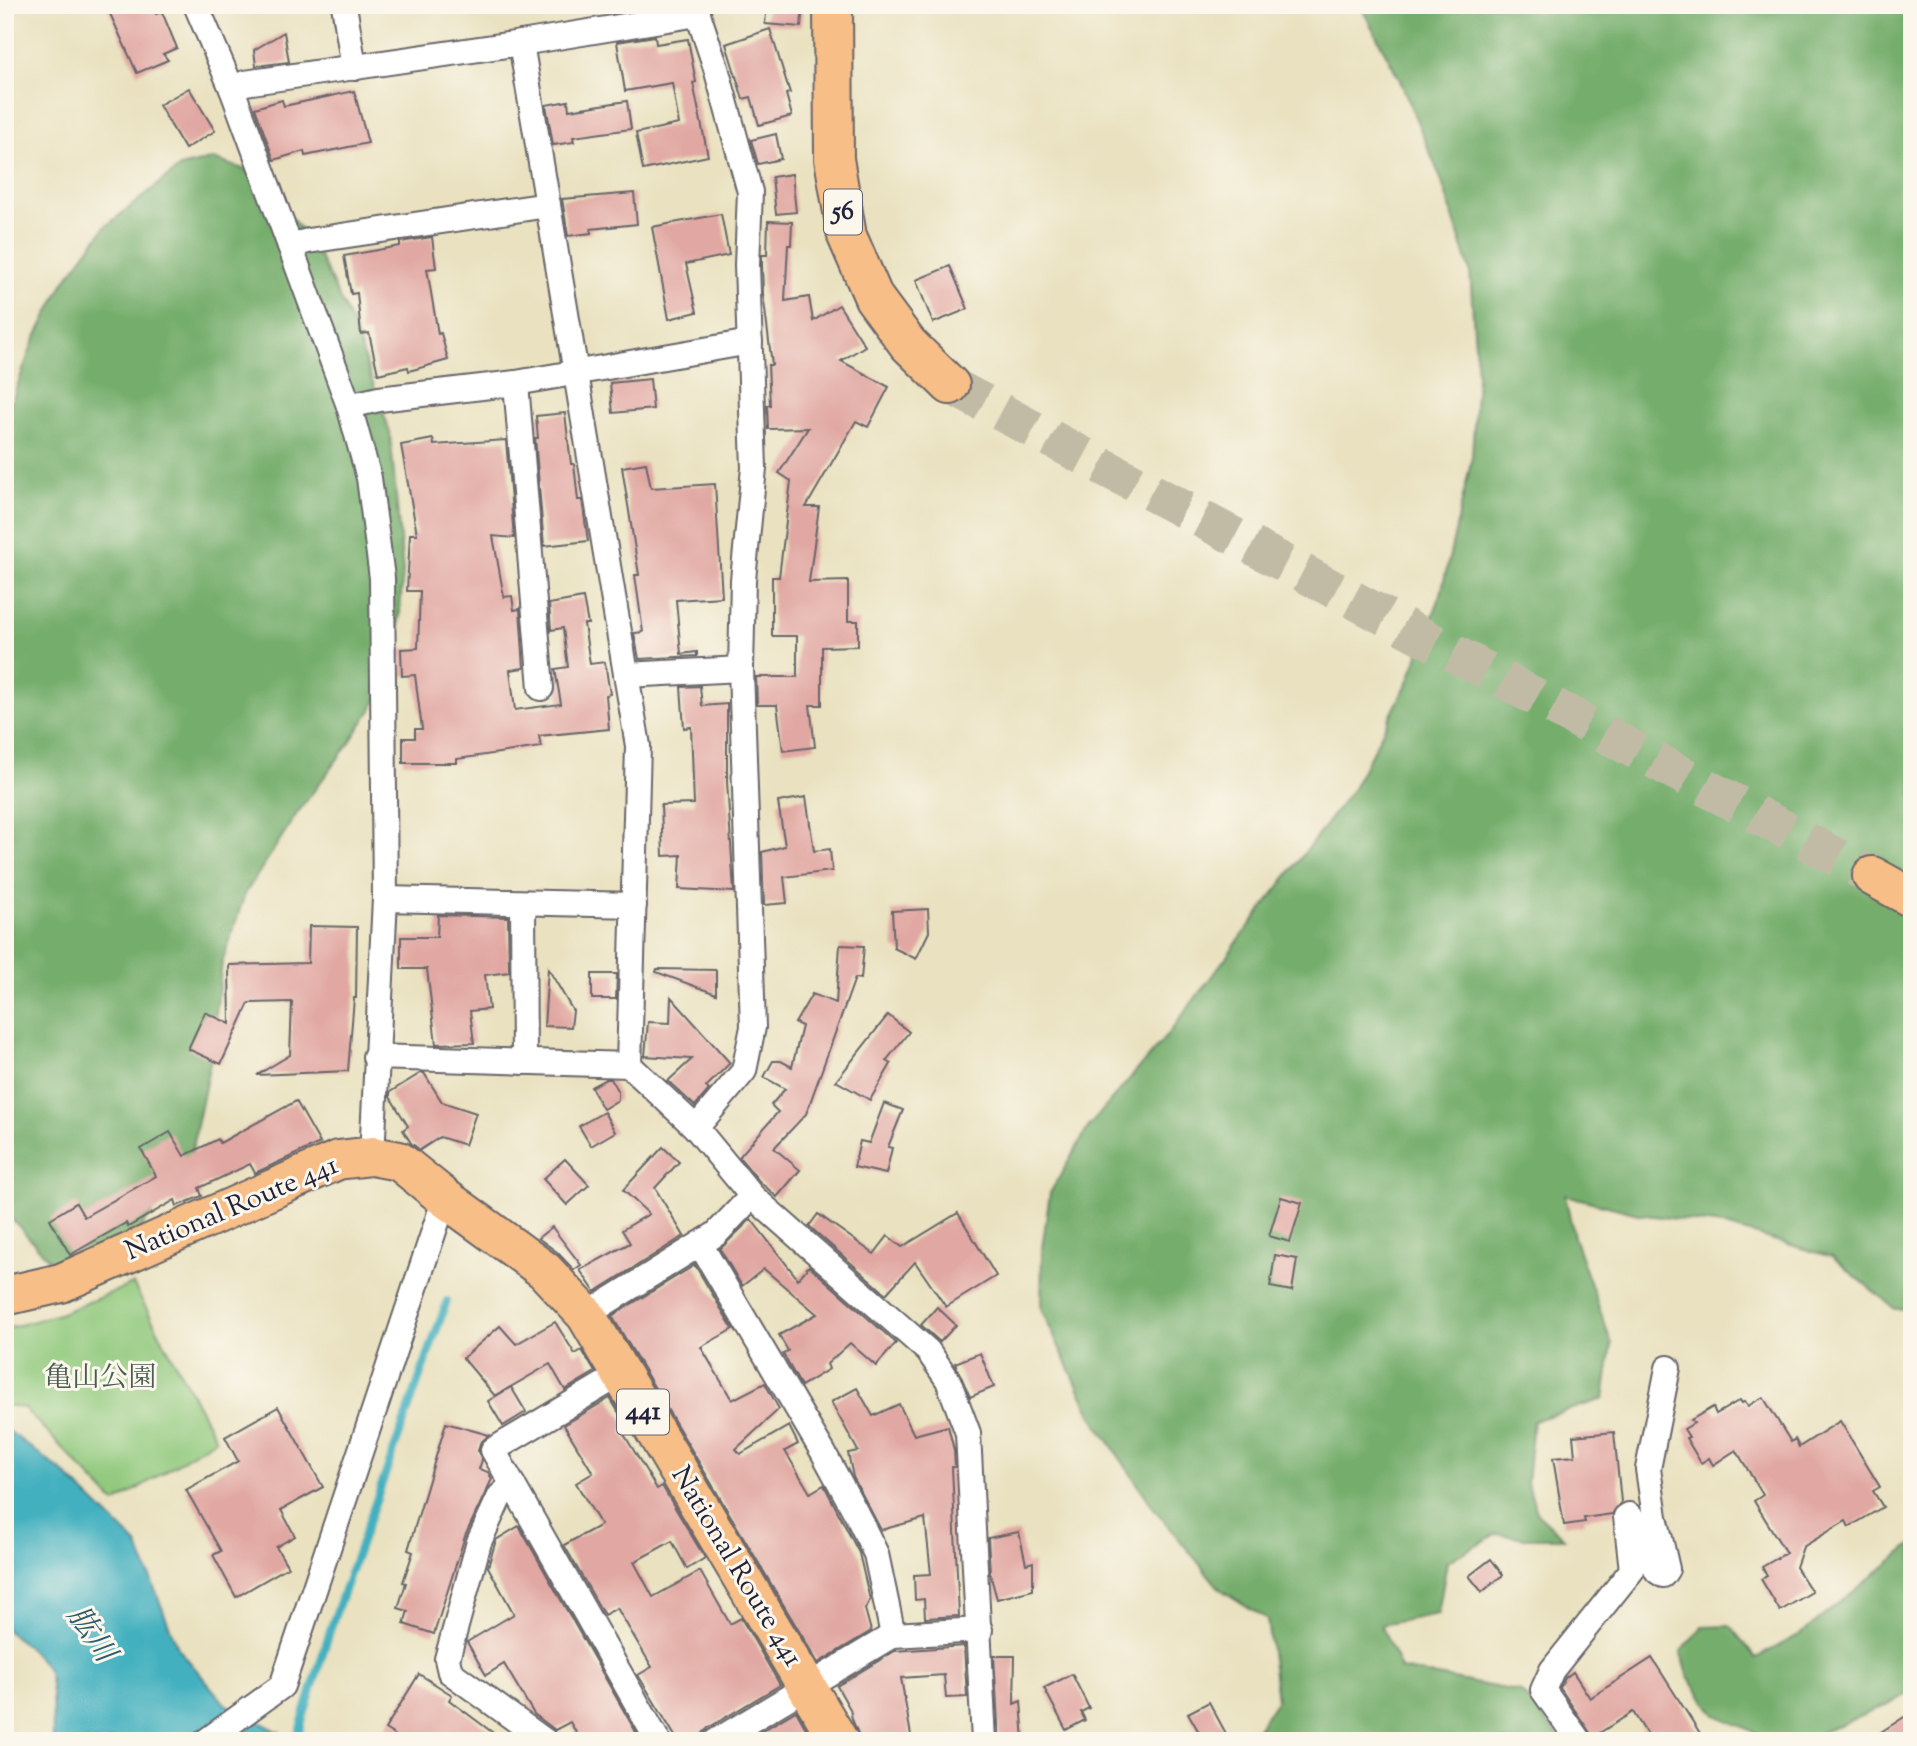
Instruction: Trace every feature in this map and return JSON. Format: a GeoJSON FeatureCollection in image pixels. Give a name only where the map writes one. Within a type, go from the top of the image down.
{"type":"FeatureCollection","features":[{"type":"Feature","properties":{"kind":"highway","name":"56"},"geometry":{"type":"LineString","coordinates":[[833,5],[834,159],[847,236],[874,298],[908,344],[950,385]]}},
{"type":"Feature","properties":{"kind":"highway"},"geometry":{"type":"LineString","coordinates":[[1872,876],[1912,898]]}},
{"type":"Feature","properties":{"kind":"highway","name":"National Route 441"},"geometry":{"type":"LineString","coordinates":[[5,1296],[61,1283],[338,1160],[372,1156],[399,1161],[544,1270],[586,1315],[839,1741]]}},
{"type":"Feature","properties":{"kind":"street"},"geometry":{"type":"LineString","coordinates":[[196,5],[232,89],[349,406],[369,478],[382,578],[385,899],[372,1156]]}},
{"type":"Feature","properties":{"kind":"street"},"geometry":{"type":"LineString","coordinates":[[344,5],[354,68]]}},
{"type":"Feature","properties":{"kind":"street"},"geometry":{"type":"LineString","coordinates":[[232,89],[245,83],[521,43],[698,9],[750,192],[747,265],[754,468],[743,580],[741,669],[753,1027],[744,1071],[696,1128]]}},
{"type":"Feature","properties":{"kind":"street"},"geometry":{"type":"LineString","coordinates":[[521,43],[638,747],[629,1065]]}},
{"type":"Feature","properties":{"kind":"street"},"geometry":{"type":"LineString","coordinates":[[290,246],[308,241],[548,205]]}},
{"type":"Feature","properties":{"kind":"street"},"geometry":{"type":"LineString","coordinates":[[349,406],[379,399],[516,383],[750,342]]}},
{"type":"Feature","properties":{"kind":"street"},"geometry":{"type":"LineString","coordinates":[[516,383],[541,688]]}},
{"type":"Feature","properties":{"kind":"street"},"geometry":{"type":"LineString","coordinates":[[626,675],[741,669]]}},
{"type":"Feature","properties":{"kind":"street"},"geometry":{"type":"LineString","coordinates":[[385,899],[634,905]]}},
{"type":"Feature","properties":{"kind":"street"},"geometry":{"type":"LineString","coordinates":[[523,904],[524,1062]]}},
{"type":"Feature","properties":{"kind":"street"},"geometry":{"type":"LineString","coordinates":[[376,1057],[629,1065],[696,1128],[752,1196],[928,1351],[948,1380],[968,1433],[984,1741]]}},
{"type":"Feature","properties":{"kind":"street"},"geometry":{"type":"LineString","coordinates":[[586,1315],[716,1234],[752,1196]]}},
{"type":"Feature","properties":{"kind":"street"},"geometry":{"type":"LineString","coordinates":[[206,1741],[282,1686],[445,1198]]}},
{"type":"Feature","properties":{"kind":"street"},"geometry":{"type":"LineString","coordinates":[[700,1244],[856,1513],[876,1554],[893,1635]]}},
{"type":"Feature","properties":{"kind":"street"},"geometry":{"type":"LineString","coordinates":[[1579,1741],[1543,1690],[1552,1670],[1632,1570],[1626,1517],[1629,1515],[1632,1518],[1657,1571],[1663,1575],[1667,1569],[1648,1469],[1668,1368]]}},
{"type":"Feature","properties":{"kind":"street"},"geometry":{"type":"LineString","coordinates":[[621,1374],[493,1450],[658,1741]]}},
{"type":"Feature","properties":{"kind":"street"},"geometry":{"type":"LineString","coordinates":[[513,1485],[500,1496],[479,1542],[447,1659],[450,1672],[545,1741]]}},
{"type":"Feature","properties":{"kind":"street"},"geometry":{"type":"LineString","coordinates":[[716,1741],[893,1635],[980,1630]]}},
{"type":"Feature","properties":{"kind":"green space"},"geometry":{"type":"Polygon","coordinates":[[[1360,5],[1912,5],[1912,1308],[1895,1309],[1832,1257],[1722,1225],[1638,1214],[1565,1195],[1574,1237],[1612,1344],[1604,1399],[1533,1421],[1527,1482],[1537,1513],[1564,1538],[1525,1538],[1496,1534],[1447,1562],[1438,1614],[1381,1625],[1401,1669],[1521,1692],[1563,1741],[1248,1741],[1277,1700],[1267,1619],[1220,1589],[1155,1510],[1093,1418],[1041,1309],[1042,1248],[1050,1193],[1089,1126],[1169,1033],[1354,787],[1408,682],[1441,594],[1472,457],[1477,376],[1470,271],[1441,179],[1399,78],[1360,5]]]}},
{"type":"Feature","properties":{"kind":"green space"},"geometry":{"type":"Polygon","coordinates":[[[213,159],[256,173],[316,249],[353,326],[390,432],[403,571],[395,673],[348,745],[296,815],[245,894],[222,963],[210,1063],[189,1164],[139,1230],[87,1267],[50,1261],[5,1211],[5,420],[32,345],[64,282],[105,227],[180,167],[213,159]]]}},
{"type":"Feature","properties":{"kind":"green space","name":"亀山公園"},"geometry":{"type":"Polygon","coordinates":[[[133,1284],[216,1439],[115,1503],[24,1408],[5,1405],[5,1329],[59,1314],[133,1284]]]}},
{"type":"Feature","properties":{"kind":"green space"},"geometry":{"type":"Polygon","coordinates":[[[1912,1544],[1912,1691],[1885,1706],[1820,1733],[1773,1740],[1715,1715],[1689,1678],[1681,1651],[1702,1627],[1730,1626],[1756,1658],[1801,1634],[1912,1544]]]}},
{"type":"Feature","properties":{"kind":"water","name":"肱川"},"geometry":{"type":"Polygon","coordinates":[[[5,1428],[64,1473],[137,1544],[178,1648],[225,1704],[296,1741],[53,1741],[52,1693],[46,1668],[5,1629],[5,1428]]]}},
{"type":"Feature","properties":{"kind":"building"},"geometry":{"type":"Polygon","coordinates":[[[106,5],[153,5],[156,14],[162,12],[177,48],[163,54],[168,60],[137,73],[106,5]]]}},
{"type":"Feature","properties":{"kind":"building"},"geometry":{"type":"Polygon","coordinates":[[[611,5],[651,5],[652,7],[613,13],[611,5]]]}},
{"type":"Feature","properties":{"kind":"building"},"geometry":{"type":"Polygon","coordinates":[[[767,5],[803,5],[801,27],[765,24],[767,5]]]}},
{"type":"Feature","properties":{"kind":"building"},"geometry":{"type":"Polygon","coordinates":[[[770,29],[790,93],[786,94],[792,116],[759,125],[751,97],[743,99],[726,44],[770,29]]]}},
{"type":"Feature","properties":{"kind":"building"},"geometry":{"type":"Polygon","coordinates":[[[284,32],[289,62],[256,66],[254,50],[284,32]]]}},
{"type":"Feature","properties":{"kind":"building"},"geometry":{"type":"Polygon","coordinates":[[[655,36],[656,44],[688,39],[696,82],[693,83],[708,156],[643,170],[636,133],[679,124],[672,83],[625,91],[617,42],[655,36]]]}},
{"type":"Feature","properties":{"kind":"building"},"geometry":{"type":"Polygon","coordinates":[[[189,88],[215,131],[185,149],[159,105],[189,88]]]}},
{"type":"Feature","properties":{"kind":"building"},"geometry":{"type":"Polygon","coordinates":[[[354,91],[368,143],[305,156],[304,151],[274,160],[255,108],[282,100],[284,106],[354,91]]]}},
{"type":"Feature","properties":{"kind":"building"},"geometry":{"type":"Polygon","coordinates":[[[568,101],[569,110],[627,101],[631,129],[573,137],[574,142],[553,145],[546,105],[568,101]]]}},
{"type":"Feature","properties":{"kind":"building"},"geometry":{"type":"Polygon","coordinates":[[[776,134],[781,159],[758,164],[751,140],[776,134]]]}},
{"type":"Feature","properties":{"kind":"building"},"geometry":{"type":"Polygon","coordinates":[[[792,174],[796,212],[776,214],[772,177],[792,174]]]}},
{"type":"Feature","properties":{"kind":"building"},"geometry":{"type":"Polygon","coordinates":[[[634,193],[637,224],[591,229],[591,233],[568,236],[562,199],[634,193]]]}},
{"type":"Feature","properties":{"kind":"building"},"geometry":{"type":"Polygon","coordinates":[[[721,214],[729,255],[686,264],[697,312],[669,319],[652,227],[721,214]]]}},
{"type":"Feature","properties":{"kind":"building"},"geometry":{"type":"Polygon","coordinates":[[[768,221],[792,222],[785,301],[809,297],[813,321],[839,305],[865,346],[841,361],[889,387],[868,427],[856,421],[806,507],[819,507],[809,582],[848,581],[848,621],[858,621],[858,646],[822,647],[822,705],[810,705],[815,747],[783,751],[777,705],[757,705],[756,677],[797,677],[797,636],[772,636],[772,577],[779,577],[791,481],[779,473],[808,428],[768,429],[768,365],[772,365],[763,294],[762,255],[767,255],[768,221]]]}},
{"type":"Feature","properties":{"kind":"building"},"geometry":{"type":"Polygon","coordinates":[[[432,237],[436,268],[427,269],[438,334],[441,333],[448,360],[409,371],[408,367],[378,374],[369,333],[361,334],[357,293],[351,294],[344,256],[432,237]]]}},
{"type":"Feature","properties":{"kind":"building"},"geometry":{"type":"Polygon","coordinates":[[[950,266],[968,309],[933,323],[916,280],[950,266]]]}},
{"type":"Feature","properties":{"kind":"building"},"geometry":{"type":"Polygon","coordinates":[[[650,379],[653,409],[613,413],[610,383],[650,379]]]}},
{"type":"Feature","properties":{"kind":"building"},"geometry":{"type":"Polygon","coordinates":[[[565,413],[571,464],[574,464],[578,500],[582,500],[588,541],[544,546],[535,438],[538,438],[536,416],[565,413]]]}},
{"type":"Feature","properties":{"kind":"building"},"geometry":{"type":"Polygon","coordinates":[[[433,439],[434,445],[506,440],[514,538],[493,536],[504,597],[512,596],[514,610],[520,609],[524,668],[510,670],[515,710],[561,704],[555,669],[568,667],[563,628],[551,630],[549,604],[583,598],[588,624],[584,624],[590,664],[605,662],[610,694],[606,695],[609,729],[539,736],[541,747],[457,759],[457,763],[403,763],[403,738],[415,738],[415,729],[422,729],[415,675],[402,676],[401,649],[418,648],[420,591],[407,591],[410,534],[417,534],[401,445],[433,439]]]}},
{"type":"Feature","properties":{"kind":"building"},"geometry":{"type":"Polygon","coordinates":[[[646,463],[651,488],[715,484],[722,597],[676,600],[681,654],[697,652],[697,656],[639,659],[634,633],[643,632],[635,575],[639,575],[622,467],[646,463]]]}},
{"type":"Feature","properties":{"kind":"building"},"geometry":{"type":"Polygon","coordinates":[[[700,686],[702,706],[727,704],[727,781],[734,892],[679,889],[681,855],[663,856],[661,805],[694,804],[691,727],[684,728],[681,687],[700,686]]]}},
{"type":"Feature","properties":{"kind":"building"},"geometry":{"type":"Polygon","coordinates":[[[806,797],[814,851],[830,849],[832,871],[784,877],[787,903],[764,905],[762,852],[785,846],[778,802],[806,797]]]}},
{"type":"Feature","properties":{"kind":"building"},"geometry":{"type":"Polygon","coordinates":[[[928,909],[929,932],[916,959],[894,948],[892,911],[928,909]]]}},
{"type":"Feature","properties":{"kind":"building"},"geometry":{"type":"Polygon","coordinates":[[[438,915],[508,917],[509,972],[485,975],[489,1009],[470,1011],[474,1043],[436,1044],[427,969],[401,969],[401,937],[437,937],[438,915]]]}},
{"type":"Feature","properties":{"kind":"building"},"geometry":{"type":"Polygon","coordinates":[[[309,926],[357,927],[356,998],[348,1071],[257,1075],[290,1055],[292,1002],[249,1003],[221,1064],[188,1049],[205,1012],[230,1024],[229,965],[308,963],[309,926]]]}},
{"type":"Feature","properties":{"kind":"building"},"geometry":{"type":"Polygon","coordinates":[[[840,945],[864,946],[861,979],[855,978],[806,1114],[774,1148],[800,1170],[777,1197],[739,1157],[778,1112],[771,1105],[785,1089],[764,1077],[773,1061],[781,1061],[792,1067],[802,1026],[795,1023],[812,994],[836,1003],[840,945]]]}},
{"type":"Feature","properties":{"kind":"building"},"geometry":{"type":"Polygon","coordinates":[[[548,968],[573,1011],[571,1027],[544,1026],[548,968]]]}},
{"type":"Feature","properties":{"kind":"building"},"geometry":{"type":"Polygon","coordinates":[[[657,969],[716,970],[716,994],[656,972],[657,969]]]}},
{"type":"Feature","properties":{"kind":"building"},"geometry":{"type":"Polygon","coordinates":[[[592,974],[617,974],[616,999],[592,999],[592,974]]]}},
{"type":"Feature","properties":{"kind":"building"},"geometry":{"type":"Polygon","coordinates":[[[671,997],[730,1063],[706,1087],[709,1090],[695,1106],[668,1081],[692,1059],[645,1056],[648,1022],[670,1023],[671,997]]]}},
{"type":"Feature","properties":{"kind":"building"},"geometry":{"type":"Polygon","coordinates":[[[888,1015],[909,1032],[886,1061],[891,1064],[870,1100],[836,1081],[888,1015]]]}},
{"type":"Feature","properties":{"kind":"building"},"geometry":{"type":"Polygon","coordinates":[[[424,1073],[442,1102],[476,1113],[465,1145],[440,1137],[420,1150],[411,1143],[403,1130],[408,1126],[390,1097],[390,1092],[424,1073]]]}},
{"type":"Feature","properties":{"kind":"building"},"geometry":{"type":"Polygon","coordinates":[[[611,1079],[618,1092],[618,1100],[603,1109],[591,1087],[611,1079]]]}},
{"type":"Feature","properties":{"kind":"building"},"geometry":{"type":"Polygon","coordinates":[[[296,1101],[320,1143],[255,1173],[250,1164],[199,1188],[202,1196],[177,1206],[175,1200],[128,1227],[126,1223],[70,1255],[50,1219],[76,1203],[84,1217],[156,1176],[141,1149],[170,1132],[184,1156],[218,1139],[220,1143],[296,1101]]]}},
{"type":"Feature","properties":{"kind":"building"},"geometry":{"type":"Polygon","coordinates":[[[884,1103],[903,1110],[888,1147],[892,1148],[886,1174],[854,1167],[860,1141],[869,1143],[884,1103]]]}},
{"type":"Feature","properties":{"kind":"building"},"geometry":{"type":"Polygon","coordinates":[[[604,1112],[615,1132],[591,1146],[579,1126],[604,1112]]]}},
{"type":"Feature","properties":{"kind":"building"},"geometry":{"type":"Polygon","coordinates":[[[663,1147],[679,1162],[655,1188],[684,1236],[595,1292],[580,1270],[630,1243],[622,1230],[649,1214],[623,1190],[663,1147]]]}},
{"type":"Feature","properties":{"kind":"building"},"geometry":{"type":"Polygon","coordinates":[[[565,1159],[589,1185],[567,1205],[543,1179],[565,1159]]]}},
{"type":"Feature","properties":{"kind":"building"},"geometry":{"type":"Polygon","coordinates":[[[1281,1197],[1302,1203],[1290,1242],[1269,1236],[1281,1197]]]}},
{"type":"Feature","properties":{"kind":"building"},"geometry":{"type":"Polygon","coordinates":[[[958,1213],[996,1276],[946,1307],[915,1262],[886,1294],[809,1226],[818,1214],[874,1254],[888,1236],[902,1247],[958,1213]]]}},
{"type":"Feature","properties":{"kind":"building"},"geometry":{"type":"Polygon","coordinates":[[[751,1219],[798,1279],[809,1266],[896,1343],[876,1366],[850,1343],[827,1364],[829,1369],[801,1386],[783,1354],[788,1351],[779,1335],[817,1314],[764,1269],[742,1286],[720,1249],[751,1219]]]}},
{"type":"Feature","properties":{"kind":"building"},"geometry":{"type":"Polygon","coordinates":[[[552,1227],[581,1265],[574,1270],[557,1252],[538,1238],[552,1227]]]}},
{"type":"Feature","properties":{"kind":"building"},"geometry":{"type":"Polygon","coordinates":[[[1275,1255],[1297,1259],[1292,1291],[1270,1287],[1275,1255]]]}},
{"type":"Feature","properties":{"kind":"building"},"geometry":{"type":"Polygon","coordinates":[[[695,1265],[733,1329],[701,1347],[732,1400],[765,1383],[779,1409],[736,1449],[740,1454],[789,1426],[798,1444],[785,1451],[810,1493],[824,1485],[859,1553],[870,1600],[865,1609],[871,1631],[818,1663],[612,1316],[695,1265]]]}},
{"type":"Feature","properties":{"kind":"building"},"geometry":{"type":"Polygon","coordinates":[[[937,1307],[956,1325],[940,1342],[921,1325],[937,1307]]]}},
{"type":"Feature","properties":{"kind":"building"},"geometry":{"type":"Polygon","coordinates":[[[555,1322],[575,1354],[582,1350],[595,1372],[565,1390],[550,1364],[495,1396],[463,1358],[500,1326],[516,1344],[555,1322]]]}},
{"type":"Feature","properties":{"kind":"building"},"geometry":{"type":"Polygon","coordinates":[[[980,1353],[994,1387],[970,1397],[955,1363],[980,1353]]]}},
{"type":"Feature","properties":{"kind":"building"},"geometry":{"type":"Polygon","coordinates":[[[511,1387],[526,1412],[503,1426],[488,1401],[511,1387]]]}},
{"type":"Feature","properties":{"kind":"building"},"geometry":{"type":"Polygon","coordinates":[[[857,1388],[873,1416],[899,1404],[914,1435],[948,1426],[955,1467],[952,1467],[959,1616],[925,1618],[924,1599],[915,1600],[914,1575],[931,1574],[925,1518],[881,1530],[853,1477],[848,1453],[858,1451],[831,1402],[857,1388]]]}},
{"type":"Feature","properties":{"kind":"building"},"geometry":{"type":"Polygon","coordinates":[[[1763,1397],[1791,1442],[1795,1439],[1799,1447],[1840,1421],[1880,1487],[1873,1491],[1883,1507],[1849,1527],[1846,1521],[1803,1547],[1796,1567],[1812,1592],[1780,1611],[1761,1579],[1767,1575],[1762,1567],[1786,1553],[1754,1501],[1763,1495],[1736,1450],[1713,1465],[1709,1458],[1701,1463],[1686,1438],[1689,1437],[1684,1429],[1694,1423],[1691,1420],[1713,1407],[1716,1414],[1740,1400],[1742,1403],[1745,1401],[1748,1406],[1763,1397]]]}},
{"type":"Feature","properties":{"kind":"building"},"geometry":{"type":"Polygon","coordinates":[[[610,1398],[628,1428],[622,1431],[657,1489],[662,1486],[705,1558],[687,1569],[672,1541],[634,1562],[653,1597],[700,1571],[730,1624],[741,1618],[780,1685],[708,1728],[701,1741],[678,1741],[638,1675],[652,1667],[617,1608],[604,1615],[564,1545],[601,1525],[576,1483],[593,1473],[564,1425],[610,1398]]]}},
{"type":"Feature","properties":{"kind":"building"},"geometry":{"type":"Polygon","coordinates":[[[278,1407],[323,1487],[281,1510],[295,1536],[276,1547],[288,1567],[236,1597],[213,1555],[221,1551],[186,1490],[238,1461],[225,1437],[278,1407]]]}},
{"type":"Feature","properties":{"kind":"building"},"geometry":{"type":"Polygon","coordinates":[[[446,1423],[489,1435],[480,1443],[478,1451],[482,1460],[479,1469],[488,1472],[492,1479],[465,1536],[434,1634],[404,1624],[408,1611],[398,1608],[413,1552],[408,1550],[446,1423]]]}},
{"type":"Feature","properties":{"kind":"building"},"geometry":{"type":"Polygon","coordinates":[[[1614,1432],[1621,1502],[1612,1514],[1584,1518],[1585,1522],[1564,1525],[1553,1458],[1575,1456],[1573,1436],[1614,1432]]]}},
{"type":"Feature","properties":{"kind":"building"},"geometry":{"type":"Polygon","coordinates":[[[519,1526],[637,1734],[627,1741],[581,1741],[570,1722],[555,1730],[534,1714],[504,1664],[486,1675],[467,1642],[514,1614],[488,1567],[496,1540],[519,1526]]]}},
{"type":"Feature","properties":{"kind":"building"},"geometry":{"type":"Polygon","coordinates":[[[1019,1532],[1026,1564],[1033,1562],[1033,1590],[997,1599],[990,1574],[988,1538],[1019,1532]]]}},
{"type":"Feature","properties":{"kind":"building"},"geometry":{"type":"Polygon","coordinates":[[[1491,1559],[1503,1575],[1482,1592],[1469,1576],[1491,1559]]]}},
{"type":"Feature","properties":{"kind":"building"},"geometry":{"type":"Polygon","coordinates":[[[964,1646],[967,1697],[946,1698],[944,1675],[901,1678],[912,1741],[861,1741],[850,1709],[837,1686],[895,1651],[964,1646]]]}},
{"type":"Feature","properties":{"kind":"building"},"geometry":{"type":"Polygon","coordinates":[[[994,1656],[1015,1656],[1014,1704],[1021,1701],[1024,1741],[999,1741],[994,1656]]]}},
{"type":"Feature","properties":{"kind":"building"},"geometry":{"type":"Polygon","coordinates":[[[1652,1658],[1705,1741],[1651,1741],[1633,1712],[1593,1737],[1560,1688],[1565,1678],[1573,1672],[1590,1698],[1652,1658]]]}},
{"type":"Feature","properties":{"kind":"building"},"geometry":{"type":"Polygon","coordinates":[[[419,1674],[452,1695],[449,1700],[504,1741],[404,1741],[385,1729],[419,1674]]]}},
{"type":"Feature","properties":{"kind":"building"},"geometry":{"type":"Polygon","coordinates":[[[1072,1674],[1089,1708],[1081,1712],[1085,1720],[1066,1730],[1044,1688],[1072,1674]]]}},
{"type":"Feature","properties":{"kind":"building"},"geometry":{"type":"Polygon","coordinates":[[[1209,1702],[1230,1741],[1204,1741],[1188,1713],[1209,1702]]]}},
{"type":"Feature","properties":{"kind":"building"},"geometry":{"type":"Polygon","coordinates":[[[796,1711],[813,1741],[745,1741],[796,1711]]]}},
{"type":"Feature","properties":{"kind":"building"},"geometry":{"type":"Polygon","coordinates":[[[1912,1712],[1912,1741],[1867,1741],[1912,1712]]]}},
{"type":"Feature","properties":{"kind":"waterway"},"geometry":{"type":"LineString","coordinates":[[296,1741],[332,1624],[447,1301]]}},
{"type":"Feature","properties":{"kind":"tunnel"},"geometry":{"type":"LineString","coordinates":[[950,385],[1872,876]]}}]}
